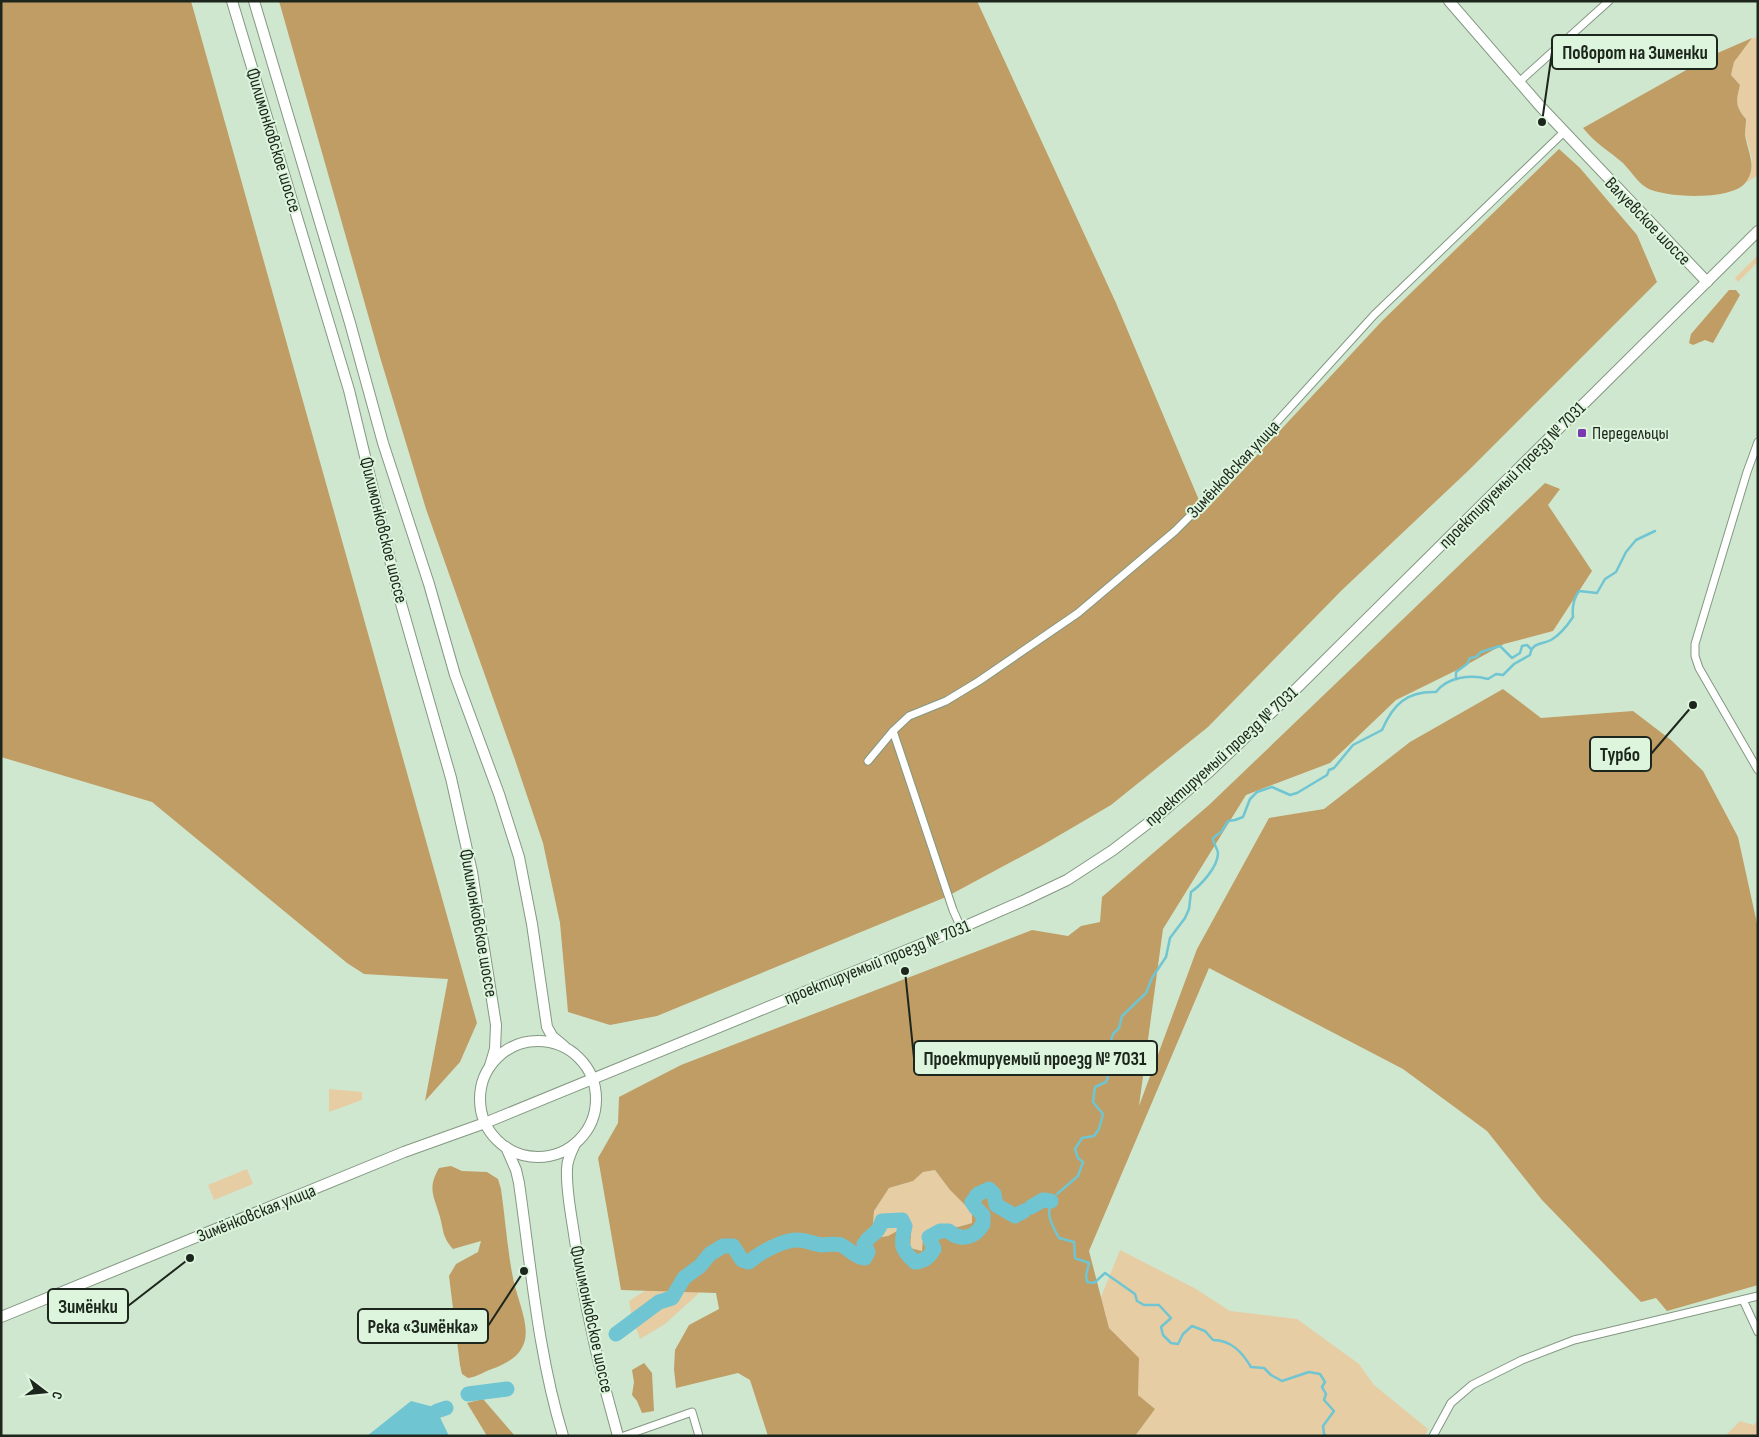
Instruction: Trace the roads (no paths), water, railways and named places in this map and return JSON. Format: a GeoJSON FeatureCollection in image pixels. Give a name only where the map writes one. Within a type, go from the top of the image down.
{"type":"FeatureCollection","features":[{"type":"Feature","properties":{"kind":"main road","name":"Филимонковское шоссе"},"geometry":{"type":"LineString","coordinates":[[232,1],[349,390],[398,593],[451,778],[472,872],[496,1025],[495,1049],[490,1066],[482,1082],[480,1098],[482,1115],[494,1137],[506,1147],[528,1156],[545,1157],[561,1152],[575,1144]]}},
{"type":"Feature","properties":{"kind":"main road","name":"Филимонковское шоссе"},"geometry":{"type":"LineString","coordinates":[[254,1],[350,323],[383,443],[429,584],[455,675],[499,794],[519,857],[532,924],[547,1027],[552,1036],[582,1060],[593,1078],[596,1102],[593,1118],[586,1132],[575,1144],[569,1157],[567,1169],[568,1187],[578,1262],[589,1323],[618,1436]]}},
{"type":"Feature","properties":{"kind":"main road","name":"Валуевское шоссе"},"geometry":{"type":"LineString","coordinates":[[1449,1],[1540,106],[1707,282]]}},
{"type":"Feature","properties":{"kind":"main road"},"geometry":{"type":"LineString","coordinates":[[1707,282],[1758,231]]}},
{"type":"Feature","properties":{"kind":"main road","name":"проектируемый проезд № 7031"},"geometry":{"type":"LineString","coordinates":[[485,1123],[961,928],[1067,880],[1113,850],[1160,814],[1209,772],[1292,693],[1707,282]]}},
{"type":"Feature","properties":{"kind":"main road","name":"Филимонковское шоссе"},"geometry":{"type":"LineString","coordinates":[[490,1066],[508,1049],[523,1042],[540,1040],[564,1046]]}},
{"type":"Feature","properties":{"kind":"main road","name":"Зимёнковская улица"},"geometry":{"type":"LineString","coordinates":[[1,1317],[404,1152],[485,1123]]}},
{"type":"Feature","properties":{"kind":"main road","name":"Филимонковское шоссе"},"geometry":{"type":"LineString","coordinates":[[506,1147],[519,1182],[541,1340],[554,1406],[563,1436]]}},
{"type":"Feature","properties":{"kind":"street"},"geometry":{"type":"LineString","coordinates":[[1519,82],[1609,1]]}},
{"type":"Feature","properties":{"kind":"street","name":"Зимёнковская улица"},"geometry":{"type":"LineString","coordinates":[[868,761],[909,716],[946,702],[1078,613],[1175,531],[1205,501],[1374,314],[1564,132]]}},
{"type":"Feature","properties":{"kind":"street"},"geometry":{"type":"LineString","coordinates":[[1758,442],[1747,472],[1695,644],[1695,656],[1699,668],[1758,770]]}},
{"type":"Feature","properties":{"kind":"street"},"geometry":{"type":"LineString","coordinates":[[893,732],[961,928]]}},
{"type":"Feature","properties":{"kind":"street"},"geometry":{"type":"LineString","coordinates":[[1433,1436],[1451,1403],[1472,1385],[1522,1360],[1574,1340],[1758,1296]]}},
{"type":"Feature","properties":{"kind":"street"},"geometry":{"type":"LineString","coordinates":[[1743,1300],[1758,1332]]}},
{"type":"Feature","properties":{"kind":"street"},"geometry":{"type":"LineString","coordinates":[[624,1436],[692,1412],[699,1436]]}},
{"type":"Feature","properties":{"kind":"water"},"geometry":{"type":"Polygon","coordinates":[[[411,1401],[434,1407],[449,1436],[367,1436],[411,1401]]]}},
{"type":"Feature","properties":{"kind":"waterway"},"geometry":{"type":"LineString","coordinates":[[1057,1194],[1078,1176],[1083,1162],[1078,1158],[1075,1149],[1082,1138],[1094,1136],[1099,1129],[1103,1114],[1093,1102],[1095,1087],[1106,1082],[1108,1077],[1103,1065],[1103,1059],[1113,1034],[1119,1028],[1122,1016],[1146,993],[1152,978],[1166,957],[1170,938],[1185,918],[1189,909],[1191,892],[1204,880],[1215,864],[1218,853],[1213,838],[1221,832],[1228,821],[1243,817],[1250,799],[1257,792],[1272,787],[1290,795],[1297,793],[1327,775],[1329,770],[1334,768],[1353,745],[1382,730],[1396,706],[1409,697],[1426,692],[1436,692],[1446,683],[1460,678],[1488,679],[1496,674],[1503,675],[1514,664],[1530,655],[1537,644],[1551,640],[1560,633],[1573,617],[1574,603],[1579,591],[1597,593],[1605,579],[1616,572],[1626,552],[1636,540],[1655,531]]}},
{"type":"Feature","properties":{"kind":"waterway"},"geometry":{"type":"LineString","coordinates":[[1456,679],[1456,672],[1467,664],[1470,658],[1476,657],[1481,652],[1500,646],[1512,658],[1520,653],[1522,646],[1527,645],[1531,649]]}},
{"type":"Feature","properties":{"kind":"waterway"},"geometry":{"type":"LineString","coordinates":[[616,1334],[659,1302],[672,1298],[684,1278],[700,1266],[710,1254],[723,1246],[733,1246],[742,1260],[749,1262],[772,1247],[792,1240],[821,1245],[839,1244],[858,1256],[865,1258],[868,1252],[864,1244],[876,1232],[882,1221],[902,1220],[905,1226],[903,1237],[904,1250],[915,1262],[924,1260],[930,1254],[934,1249],[929,1237],[940,1231],[949,1231],[954,1235],[964,1237],[971,1236],[978,1231],[983,1224],[983,1215],[972,1202],[978,1194],[989,1189],[994,1194],[996,1205],[1015,1216],[1024,1211]]}},
{"type":"Feature","properties":{"kind":"waterway"},"geometry":{"type":"LineString","coordinates":[[1031,1207],[1043,1200],[1051,1201]]}},
{"type":"Feature","properties":{"kind":"waterway"},"geometry":{"type":"LineString","coordinates":[[1052,1200],[1049,1210],[1052,1224],[1059,1238],[1074,1242],[1075,1258],[1089,1263],[1086,1275],[1087,1282],[1094,1283],[1105,1273],[1135,1294],[1137,1301],[1144,1305],[1159,1305],[1171,1318],[1161,1327],[1163,1335],[1171,1343],[1178,1344],[1183,1334],[1192,1326],[1205,1331],[1213,1340],[1231,1345],[1244,1356],[1251,1367],[1264,1368],[1271,1375],[1282,1381],[1309,1372],[1320,1374],[1325,1382],[1322,1387],[1326,1394],[1324,1400],[1334,1411],[1323,1426],[1326,1436]]}},
{"type":"Feature","properties":{"kind":"waterway"},"geometry":{"type":"LineString","coordinates":[[468,1394],[507,1389]]}},
{"type":"Feature","properties":{"kind":"waterway"},"geometry":{"type":"LineString","coordinates":[[402,1436],[437,1411],[446,1408]]}},
{"type":"Feature","properties":{"kind":"place","name":"Поворот на Зименки"},"geometry":{"type":"Point","coordinates":[1542,122]}},
{"type":"Feature","properties":{"kind":"place","name":"Передельцы"},"geometry":{"type":"Point","coordinates":[1582,433]}},
{"type":"Feature","properties":{"kind":"place","name":"Турбо"},"geometry":{"type":"Point","coordinates":[1693,705]}},
{"type":"Feature","properties":{"kind":"place","name":"Проектируемый проезд № 7031"},"geometry":{"type":"Point","coordinates":[905,971]}},
{"type":"Feature","properties":{"kind":"place","name":"Зимёнки"},"geometry":{"type":"Point","coordinates":[190,1258]}},
{"type":"Feature","properties":{"kind":"place","name":"Река «Зимёнка»"},"geometry":{"type":"Point","coordinates":[524,1271]}}]}
